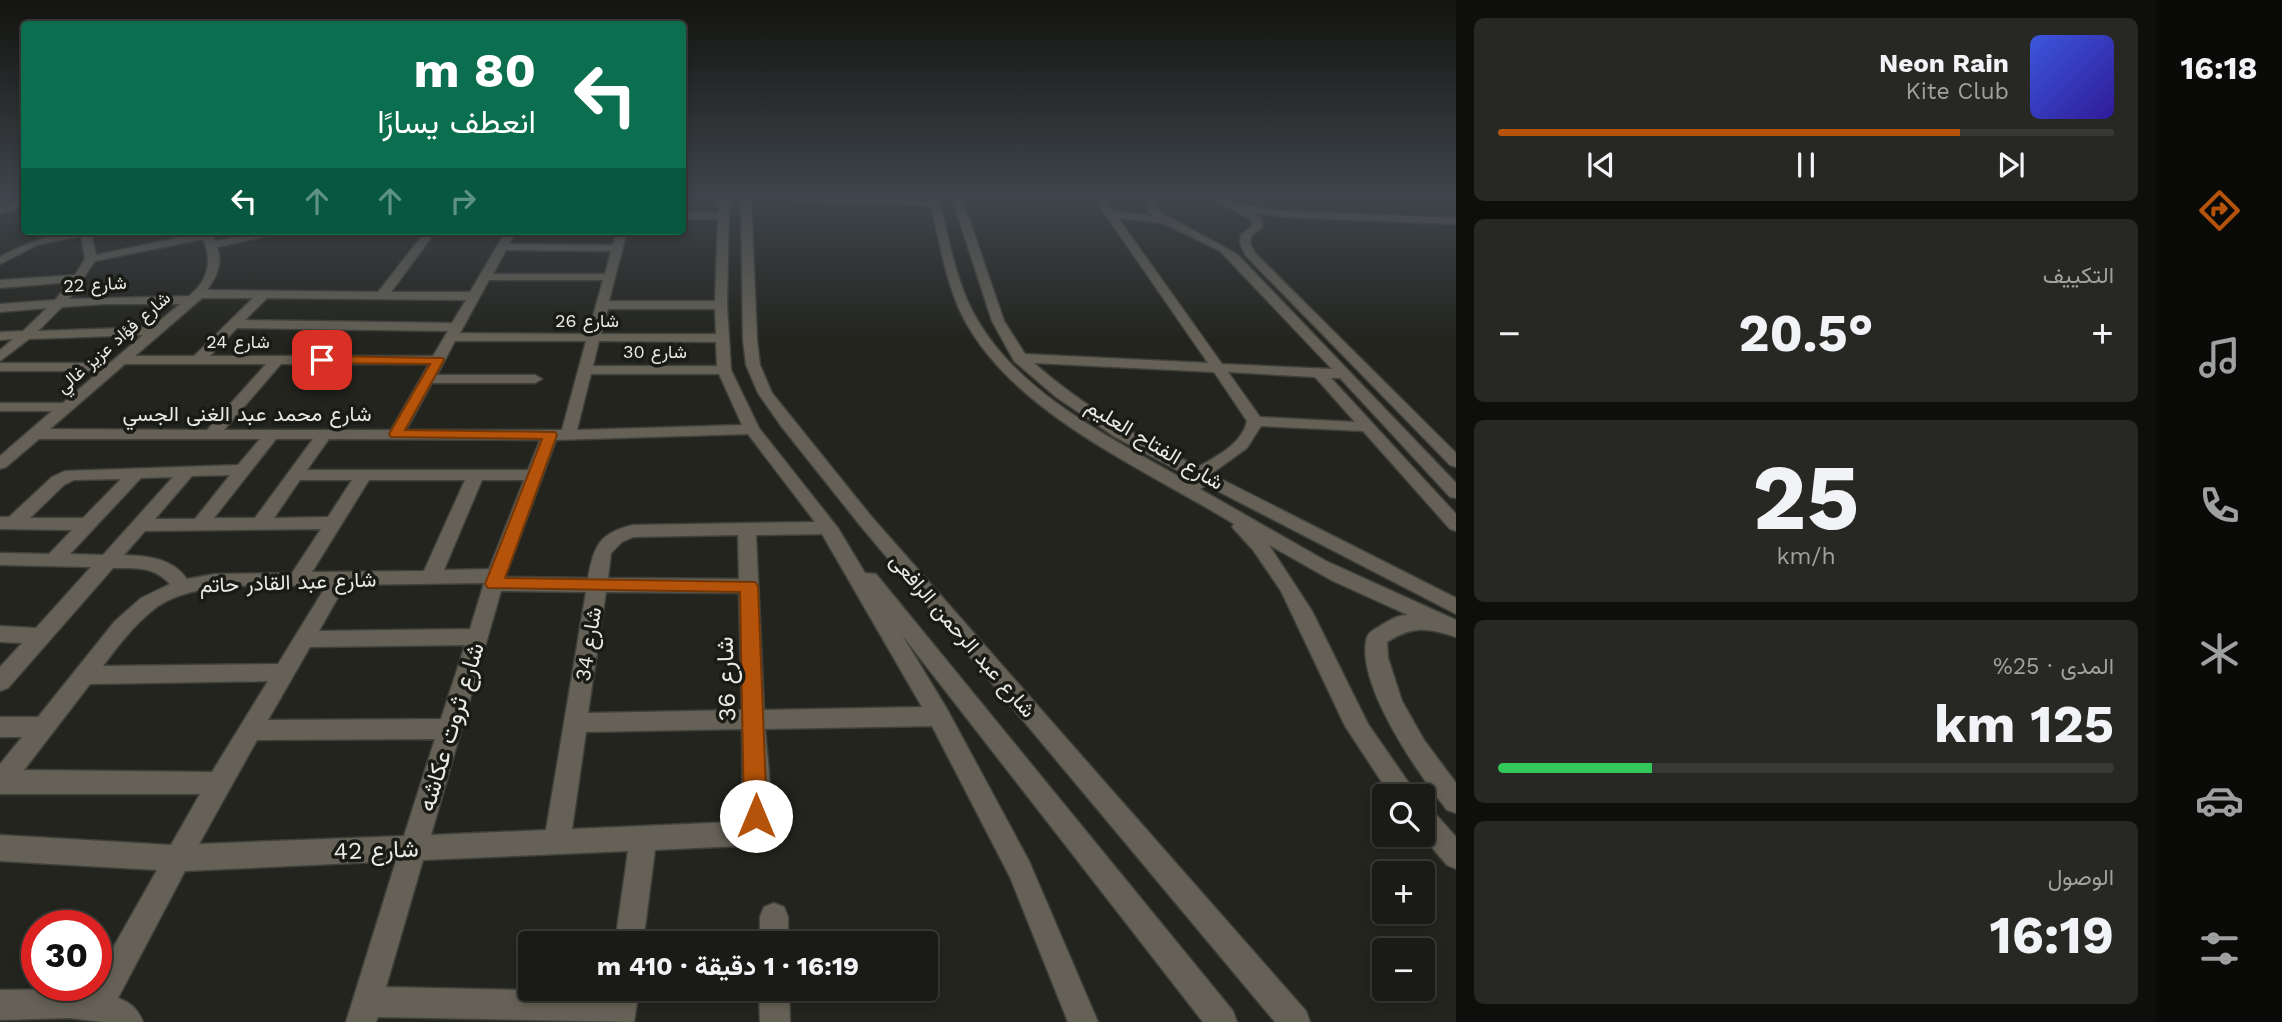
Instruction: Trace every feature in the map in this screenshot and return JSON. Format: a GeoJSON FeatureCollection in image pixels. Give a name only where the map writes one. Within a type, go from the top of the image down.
{"type":"FeatureCollection","features":[{"type":"Feature","properties":{"kind":"street"},"geometry":{"type":"LineString","coordinates":[[0,261],[26,246]]}},
{"type":"Feature","properties":{"kind":"street"},"geometry":{"type":"LineString","coordinates":[[0,357],[61,303],[80,278],[90,259],[89,246]]}},
{"type":"Feature","properties":{"kind":"street"},"geometry":{"type":"LineString","coordinates":[[90,259],[161,246]]}},
{"type":"Feature","properties":{"kind":"street","name":"شارع فؤاد عزيز غالي"},"geometry":{"type":"LineString","coordinates":[[0,464],[7,453],[36,434],[195,297],[212,275],[216,259],[211,246]]}},
{"type":"Feature","properties":{"kind":"street"},"geometry":{"type":"LineString","coordinates":[[382,295],[420,246]]}},
{"type":"Feature","properties":{"kind":"street"},"geometry":{"type":"LineString","coordinates":[[396,434],[502,247],[544,246]]}},
{"type":"Feature","properties":{"kind":"street"},"geometry":{"type":"LineString","coordinates":[[607,246],[618,248]]}},
{"type":"Feature","properties":{"kind":"street","name":"شارع عبد الرحمن الرافعى"},"geometry":{"type":"LineString","coordinates":[[723,246],[721,305],[724,370],[752,429],[1222,1022]]}},
{"type":"Feature","properties":{"kind":"street","name":"شارع عبد الرحمن الرافعى"},"geometry":{"type":"LineString","coordinates":[[747,246],[749,330],[753,365],[765,393],[786,423],[883,541],[1295,1022]]}},
{"type":"Feature","properties":{"kind":"street","name":"شارع الفتاح العليم"},"geometry":{"type":"LineString","coordinates":[[947,246],[971,321],[997,356],[1028,386],[1069,417],[1337,575],[1451,619]]}},
{"type":"Feature","properties":{"kind":"street","name":"شارع الفتاح العليم"},"geometry":{"type":"LineString","coordinates":[[973,246],[998,321],[1021,358],[1061,394],[1120,434],[1198,475],[1451,619]]}},
{"type":"Feature","properties":{"kind":"street"},"geometry":{"type":"LineString","coordinates":[[1133,246],[1255,421],[1255,429],[1247,439],[1198,475],[1198,494]]}},
{"type":"Feature","properties":{"kind":"street"},"geometry":{"type":"LineString","coordinates":[[1219,246],[1233,256],[1456,493]]}},
{"type":"Feature","properties":{"kind":"street"},"geometry":{"type":"LineString","coordinates":[[1246,246],[1250,254],[1456,463]]}},
{"type":"Feature","properties":{"kind":"street","name":"شارع ثروت عكاشه"},"geometry":{"type":"LineString","coordinates":[[364,1012],[495,580],[535,475],[559,435],[586,370],[618,248]]}},
{"type":"Feature","properties":{"kind":"street"},"geometry":{"type":"LineString","coordinates":[[485,276],[610,277]]}},
{"type":"Feature","properties":{"kind":"street"},"geometry":{"type":"LineString","coordinates":[[0,284],[80,278]]}},
{"type":"Feature","properties":{"kind":"street"},"geometry":{"type":"LineString","coordinates":[[198,360],[264,294]]}},
{"type":"Feature","properties":{"kind":"street","name":"شارع 22"},"geometry":{"type":"LineString","coordinates":[[0,308],[264,294],[474,296]]}},
{"type":"Feature","properties":{"kind":"street"},"geometry":{"type":"LineString","coordinates":[[603,305],[721,305]]}},
{"type":"Feature","properties":{"kind":"street","name":"شارع 26"},"geometry":{"type":"LineString","coordinates":[[234,324],[594,338],[722,334],[749,330]]}},
{"type":"Feature","properties":{"kind":"street"},"geometry":{"type":"LineString","coordinates":[[0,336],[155,331]]}},
{"type":"Feature","properties":{"kind":"street"},"geometry":{"type":"LineString","coordinates":[[997,356],[1344,374]]}},
{"type":"Feature","properties":{"kind":"street","name":"شارع 24"},"geometry":{"type":"LineString","coordinates":[[0,367],[198,360],[438,360]]}},
{"type":"Feature","properties":{"kind":"street"},"geometry":{"type":"LineString","coordinates":[[212,434],[277,360]]}},
{"type":"Feature","properties":{"kind":"street","name":"شارع 30"},"geometry":{"type":"LineString","coordinates":[[586,370],[724,370]]}},
{"type":"Feature","properties":{"kind":"street"},"geometry":{"type":"LineString","coordinates":[[1319,373],[1456,525]]}},
{"type":"Feature","properties":{"kind":"street"},"geometry":{"type":"LineString","coordinates":[[428,379],[535,379]]}},
{"type":"Feature","properties":{"kind":"street"},"geometry":{"type":"LineString","coordinates":[[0,407],[67,407]]}},
{"type":"Feature","properties":{"kind":"street"},"geometry":{"type":"LineString","coordinates":[[1255,421],[1368,427]]}},
{"type":"Feature","properties":{"kind":"street","name":"شارع محمد عبد الغنى الجسي"},"geometry":{"type":"LineString","coordinates":[[36,434],[559,435],[752,429]]}},
{"type":"Feature","properties":{"kind":"street"},"geometry":{"type":"LineString","coordinates":[[200,524],[272,434]]}},
{"type":"Feature","properties":{"kind":"street"},"geometry":{"type":"LineString","coordinates":[[260,524],[325,434]]}},
{"type":"Feature","properties":{"kind":"street"},"geometry":{"type":"LineString","coordinates":[[1381,442],[1456,446]]}},
{"type":"Feature","properties":{"kind":"street"},"geometry":{"type":"LineString","coordinates":[[1427,462],[1456,463]]}},
{"type":"Feature","properties":{"kind":"street"},"geometry":{"type":"LineString","coordinates":[[7,523],[64,477],[78,474],[243,470]]}},
{"type":"Feature","properties":{"kind":"street"},"geometry":{"type":"LineString","coordinates":[[0,682],[187,472]]}},
{"type":"Feature","properties":{"kind":"street"},"geometry":{"type":"LineString","coordinates":[[54,560],[136,473]]}},
{"type":"Feature","properties":{"kind":"street"},"geometry":{"type":"LineString","coordinates":[[295,475],[535,475]]}},
{"type":"Feature","properties":{"kind":"street"},"geometry":{"type":"LineString","coordinates":[[299,579],[364,475]]}},
{"type":"Feature","properties":{"kind":"street"},"geometry":{"type":"LineString","coordinates":[[431,577],[476,475]]}},
{"type":"Feature","properties":{"kind":"street"},"geometry":{"type":"LineString","coordinates":[[1218,505],[1256,541],[1283,579],[1327,659],[1348,709],[1382,766],[1396,784]]}},
{"type":"Feature","properties":{"kind":"street"},"geometry":{"type":"LineString","coordinates":[[7,523],[88,524]]}},
{"type":"Feature","properties":{"kind":"street"},"geometry":{"type":"LineString","coordinates":[[140,525],[334,523]]}},
{"type":"Feature","properties":{"kind":"street","name":"شارع 36"},"geometry":{"type":"LineString","coordinates":[[747,528],[756,805],[756,816],[750,827]]}},
{"type":"Feature","properties":{"kind":"street","name":"شارع عبد الرحمن الرافعى"},"geometry":{"type":"LineString","coordinates":[[828,528],[939,716],[1020,870],[1083,1022]]}},
{"type":"Feature","properties":{"kind":"street","name":"شارع 34"},"geometry":{"type":"LineString","coordinates":[[557,843],[602,552],[610,539],[627,531],[828,528]]}},
{"type":"Feature","properties":{"kind":"street"},"geometry":{"type":"LineString","coordinates":[[0,559],[146,562],[163,567],[175,576],[182,587]]}},
{"type":"Feature","properties":{"kind":"street","name":"شارع عبد القادر حاتم"},"geometry":{"type":"LineString","coordinates":[[1,782],[122,626],[148,603],[182,587],[215,580],[431,577],[597,585],[749,586]]}},
{"type":"Feature","properties":{"kind":"street"},"geometry":{"type":"LineString","coordinates":[[98,1004],[219,783],[340,579]]}},
{"type":"Feature","properties":{"kind":"street"},"geometry":{"type":"LineString","coordinates":[[1451,619],[1401,623],[1377,638],[1374,656],[1403,730],[1456,802]]}},
{"type":"Feature","properties":{"kind":"street"},"geometry":{"type":"LineString","coordinates":[[0,634],[41,636]]}},
{"type":"Feature","properties":{"kind":"street"},"geometry":{"type":"LineString","coordinates":[[304,639],[478,637]]}},
{"type":"Feature","properties":{"kind":"street"},"geometry":{"type":"LineString","coordinates":[[84,675],[285,672]]}},
{"type":"Feature","properties":{"kind":"street"},"geometry":{"type":"LineString","coordinates":[[576,723],[939,716]]}},
{"type":"Feature","properties":{"kind":"street"},"geometry":{"type":"LineString","coordinates":[[0,727],[44,727]]}},
{"type":"Feature","properties":{"kind":"street"},"geometry":{"type":"LineString","coordinates":[[251,730],[450,729]]}},
{"type":"Feature","properties":{"kind":"street"},"geometry":{"type":"LineString","coordinates":[[1,782],[219,783]]}},
{"type":"Feature","properties":{"kind":"street","name":"شارع 42"},"geometry":{"type":"LineString","coordinates":[[0,848],[178,858],[727,836],[739,834],[750,827]]}},
{"type":"Feature","properties":{"kind":"street"},"geometry":{"type":"LineString","coordinates":[[1435,832],[1456,856]]}},
{"type":"Feature","properties":{"kind":"street"},"geometry":{"type":"LineString","coordinates":[[631,931],[643,840]]}},
{"type":"Feature","properties":{"kind":"street"},"geometry":{"type":"LineString","coordinates":[[774,1001],[775,1022]]}},
{"type":"Feature","properties":{"kind":"street"},"geometry":{"type":"LineString","coordinates":[[0,1005],[98,1004],[122,1013],[128,1022]]}},
{"type":"Feature","properties":{"kind":"street"},"geometry":{"type":"LineString","coordinates":[[364,1012],[621,1006]]}},
{"type":"Feature","properties":{"kind":"route"},"geometry":{"type":"LineString","coordinates":[[322,360],[438,360],[396,434],[550,435],[494,584],[749,586],[756,816]]}}]}
